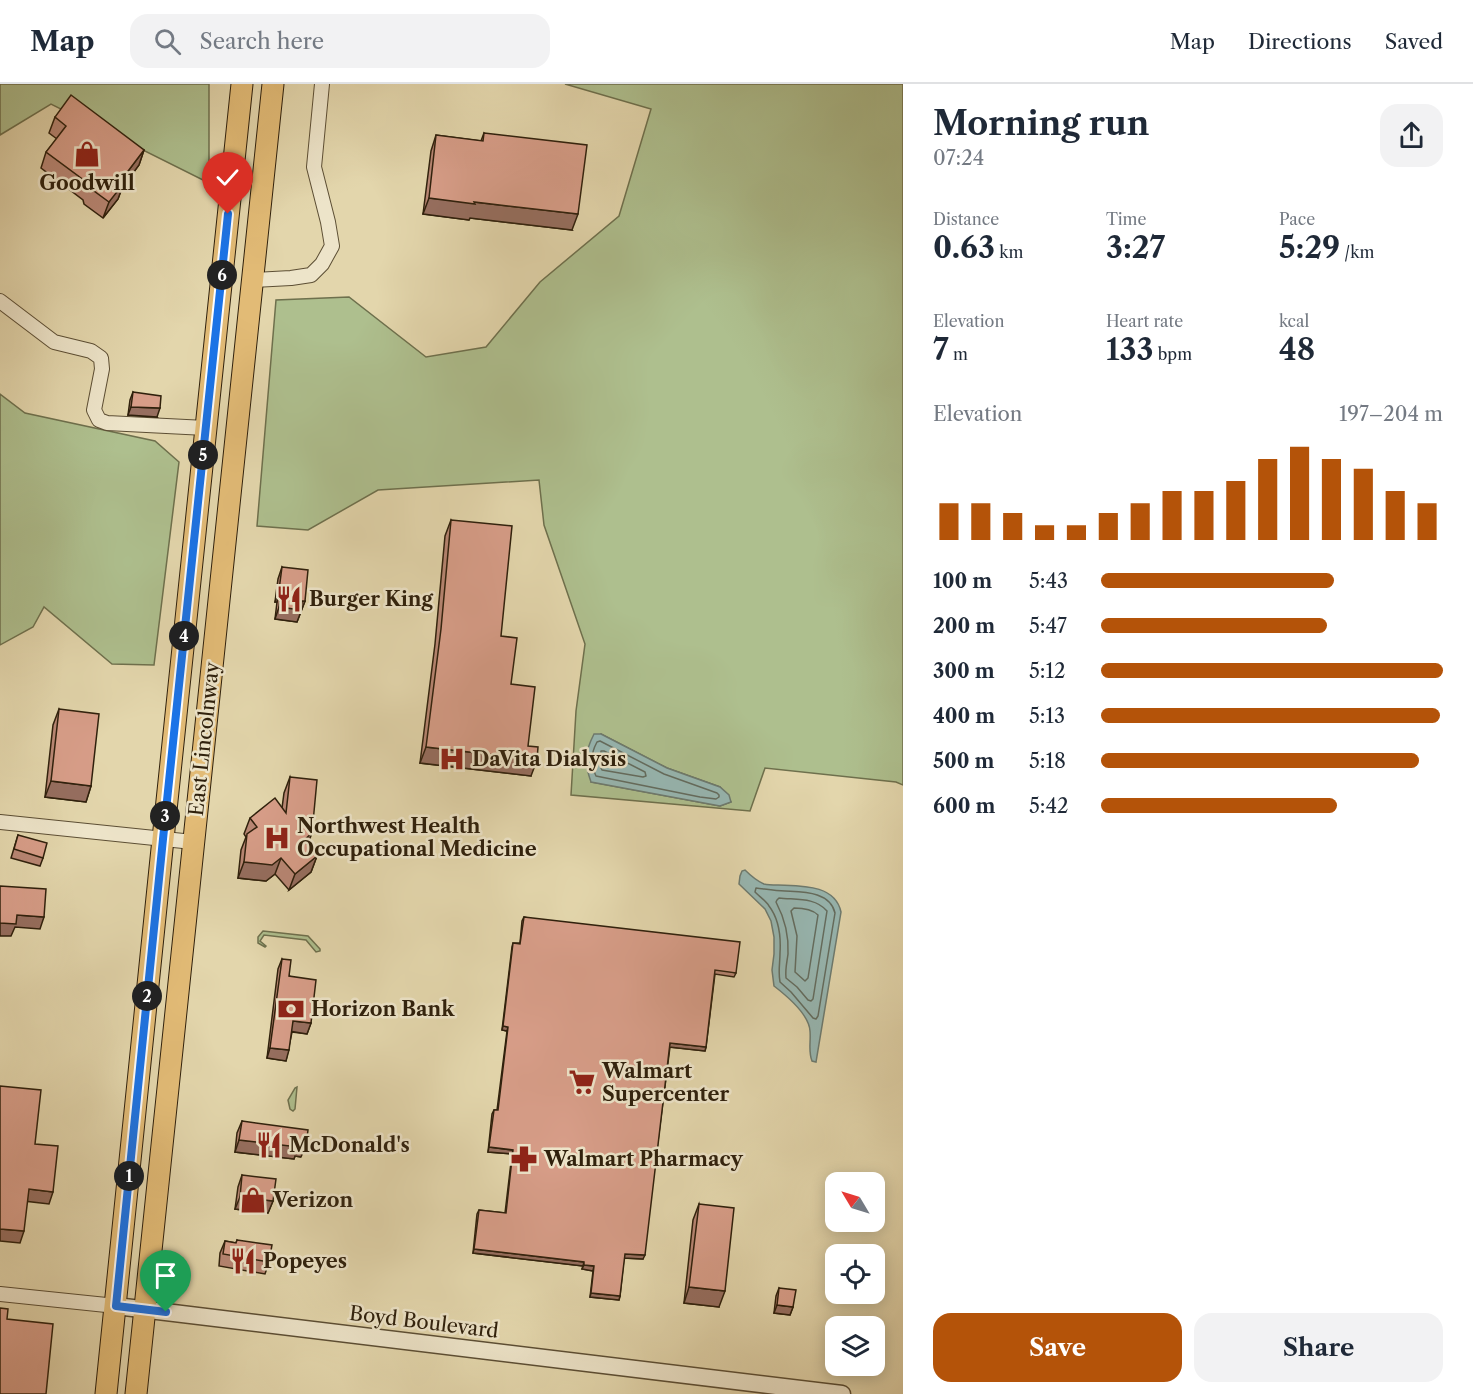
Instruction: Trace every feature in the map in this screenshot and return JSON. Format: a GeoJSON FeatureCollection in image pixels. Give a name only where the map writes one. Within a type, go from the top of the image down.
{"type":"FeatureCollection","features":[{"type":"Feature","properties":{"kind":"main road","name":"East Lincolnway"},"geometry":{"type":"LineString","coordinates":[[106,1394],[242,84]]}},
{"type":"Feature","properties":{"kind":"main road","name":"East Lincolnway"},"geometry":{"type":"LineString","coordinates":[[136,1394],[273,84]]}},
{"type":"Feature","properties":{"kind":"main road"},"geometry":{"type":"LineString","coordinates":[[222,278],[252,280]]}},
{"type":"Feature","properties":{"kind":"main road"},"geometry":{"type":"LineString","coordinates":[[146,1010],[176,1012]]}},
{"type":"Feature","properties":{"kind":"street"},"geometry":{"type":"LineString","coordinates":[[252,280],[311,275],[322,264],[332,246],[314,167],[322,84]]}},
{"type":"Feature","properties":{"kind":"street"},"geometry":{"type":"LineString","coordinates":[[0,301],[54,342],[91,351],[100,358],[102,369],[94,410],[99,420],[107,423],[206,428]]}},
{"type":"Feature","properties":{"kind":"street"},"geometry":{"type":"LineString","coordinates":[[0,822],[193,842]]}},
{"type":"Feature","properties":{"kind":"street","name":"Boyd Boulevard"},"geometry":{"type":"LineString","coordinates":[[0,1294],[842,1394]]}},
{"type":"Feature","properties":{"kind":"green space"},"geometry":{"type":"Polygon","coordinates":[[[0,84],[209,84],[209,183],[51,104],[0,135],[0,84]]]}},
{"type":"Feature","properties":{"kind":"green space"},"geometry":{"type":"Polygon","coordinates":[[[565,84],[903,84],[903,785],[896,782],[765,768],[750,811],[571,795],[576,711],[585,644],[544,525],[539,480],[378,490],[308,530],[257,526],[276,300],[349,297],[426,357],[486,347],[540,282],[619,216],[651,109],[565,84]],[[601,734],[591,782],[720,806],[731,802],[720,787],[667,768],[601,734]]]}},
{"type":"Feature","properties":{"kind":"green space"},"geometry":{"type":"Polygon","coordinates":[[[0,394],[25,413],[155,441],[179,462],[154,665],[112,664],[44,607],[33,627],[0,645],[0,394]]]}},
{"type":"Feature","properties":{"kind":"green space"},"geometry":{"type":"Polygon","coordinates":[[[263,931],[308,936],[320,951],[316,952],[306,940],[264,935],[260,941],[265,947],[258,943],[258,937],[263,931]]]}},
{"type":"Feature","properties":{"kind":"green space"},"geometry":{"type":"Polygon","coordinates":[[[297,1087],[293,1111],[290,1109],[288,1100],[297,1087]]]}},
{"type":"Feature","properties":{"kind":"water"},"geometry":{"type":"Polygon","coordinates":[[[594,734],[601,734],[667,768],[720,787],[729,795],[731,802],[720,806],[591,782],[586,758],[594,734]]]}},
{"type":"Feature","properties":{"kind":"water"},"geometry":{"type":"Polygon","coordinates":[[[745,870],[764,884],[816,888],[824,891],[832,896],[841,912],[816,1062],[812,1061],[811,1057],[810,1031],[806,1018],[774,986],[772,970],[774,937],[771,921],[765,909],[739,884],[742,871],[745,870]]]}},
{"type":"Feature","properties":{"kind":"building","name":"Goodwill"},"geometry":{"type":"Polygon","coordinates":[[[71,95],[144,150],[122,179],[124,183],[109,202],[46,152],[66,126],[55,117],[71,95]]]}},
{"type":"Feature","properties":{"kind":"building"},"geometry":{"type":"Polygon","coordinates":[[[484,133],[587,145],[578,214],[429,198],[436,135],[483,141],[484,133]]]}},
{"type":"Feature","properties":{"kind":"building"},"geometry":{"type":"Polygon","coordinates":[[[133,392],[161,396],[160,408],[131,407],[133,392]]]}},
{"type":"Feature","properties":{"kind":"building"},"geometry":{"type":"Polygon","coordinates":[[[451,520],[512,526],[501,636],[517,638],[511,684],[535,687],[528,746],[538,747],[537,760],[426,747],[441,629],[451,520]]]}},
{"type":"Feature","properties":{"kind":"building","name":"Burger King"},"geometry":{"type":"Polygon","coordinates":[[[282,567],[308,570],[305,601],[302,601],[301,610],[279,607],[282,567]]]}},
{"type":"Feature","properties":{"kind":"building"},"geometry":{"type":"Polygon","coordinates":[[[59,709],[99,714],[91,786],[51,781],[59,709]]]}},
{"type":"Feature","properties":{"kind":"building","name":"Northwest Health Occupational Medicine"},"geometry":{"type":"Polygon","coordinates":[[[290,777],[317,780],[312,833],[304,840],[317,856],[295,874],[281,858],[272,865],[244,862],[247,834],[257,827],[250,818],[275,798],[286,813],[290,777]]]}},
{"type":"Feature","properties":{"kind":"building"},"geometry":{"type":"Polygon","coordinates":[[[18,835],[47,843],[43,858],[14,849],[18,835]]]}},
{"type":"Feature","properties":{"kind":"building"},"geometry":{"type":"Polygon","coordinates":[[[0,886],[46,889],[44,917],[17,915],[16,924],[0,923],[0,886]]]}},
{"type":"Feature","properties":{"kind":"building","name":"Walmart Supercenter"},"geometry":{"type":"Polygon","coordinates":[[[524,917],[740,942],[736,973],[715,970],[706,1047],[670,1043],[645,1255],[625,1254],[620,1296],[591,1293],[594,1266],[584,1265],[584,1262],[474,1249],[479,1210],[506,1213],[513,1150],[489,1147],[494,1110],[498,1110],[508,1027],[503,1026],[513,943],[520,944],[524,917]]]}},
{"type":"Feature","properties":{"kind":"building","name":"Horizon Bank"},"geometry":{"type":"Polygon","coordinates":[[[282,959],[291,960],[289,976],[316,980],[311,1023],[293,1021],[289,1050],[270,1048],[282,959]]]}},
{"type":"Feature","properties":{"kind":"building"},"geometry":{"type":"Polygon","coordinates":[[[0,1086],[41,1090],[35,1144],[58,1146],[53,1192],[29,1189],[24,1231],[0,1229],[0,1086]]]}},
{"type":"Feature","properties":{"kind":"building"},"geometry":{"type":"Polygon","coordinates":[[[242,1121],[308,1130],[306,1145],[299,1144],[298,1147],[239,1140],[242,1121]]]}},
{"type":"Feature","properties":{"kind":"building"},"geometry":{"type":"Polygon","coordinates":[[[242,1175],[276,1179],[273,1201],[240,1197],[242,1175]]]}},
{"type":"Feature","properties":{"kind":"building"},"geometry":{"type":"Polygon","coordinates":[[[699,1204],[734,1208],[725,1291],[689,1287],[699,1204]]]}},
{"type":"Feature","properties":{"kind":"building"},"geometry":{"type":"Polygon","coordinates":[[[237,1240],[272,1245],[269,1262],[223,1254],[225,1241],[236,1243],[237,1240]]]}},
{"type":"Feature","properties":{"kind":"building"},"geometry":{"type":"Polygon","coordinates":[[[779,1288],[796,1290],[793,1307],[777,1305],[779,1288]]]}},
{"type":"Feature","properties":{"kind":"building"},"geometry":{"type":"Polygon","coordinates":[[[0,1308],[8,1309],[7,1319],[53,1324],[46,1394],[0,1394],[0,1308]]]}},
{"type":"Feature","properties":{"kind":"place","name":"Goodwill"},"geometry":{"type":"Point","coordinates":[87,154]}},
{"type":"Feature","properties":{"kind":"place","name":"Burger King"},"geometry":{"type":"Point","coordinates":[289,599]}},
{"type":"Feature","properties":{"kind":"place","name":"DaVita Dialysis"},"geometry":{"type":"Point","coordinates":[452,759]}},
{"type":"Feature","properties":{"kind":"place","name":"Northwest Health Occupational Medicine"},"geometry":{"type":"Point","coordinates":[277,838]}},
{"type":"Feature","properties":{"kind":"place","name":"Horizon Bank"},"geometry":{"type":"Point","coordinates":[291,1009]}},
{"type":"Feature","properties":{"kind":"place","name":"Walmart Supercenter"},"geometry":{"type":"Point","coordinates":[582,1082]}},
{"type":"Feature","properties":{"kind":"place","name":"McDonald's"},"geometry":{"type":"Point","coordinates":[269,1145]}},
{"type":"Feature","properties":{"kind":"place","name":"Walmart Pharmacy"},"geometry":{"type":"Point","coordinates":[524,1159]}},
{"type":"Feature","properties":{"kind":"place","name":"Verizon"},"geometry":{"type":"Point","coordinates":[253,1200]}},
{"type":"Feature","properties":{"kind":"place","name":"Popeyes"},"geometry":{"type":"Point","coordinates":[243,1261]}},
{"type":"Feature","properties":{"kind":"route"},"geometry":{"type":"LineString","coordinates":[[166,1312],[116,1306],[228,214]]}}]}
